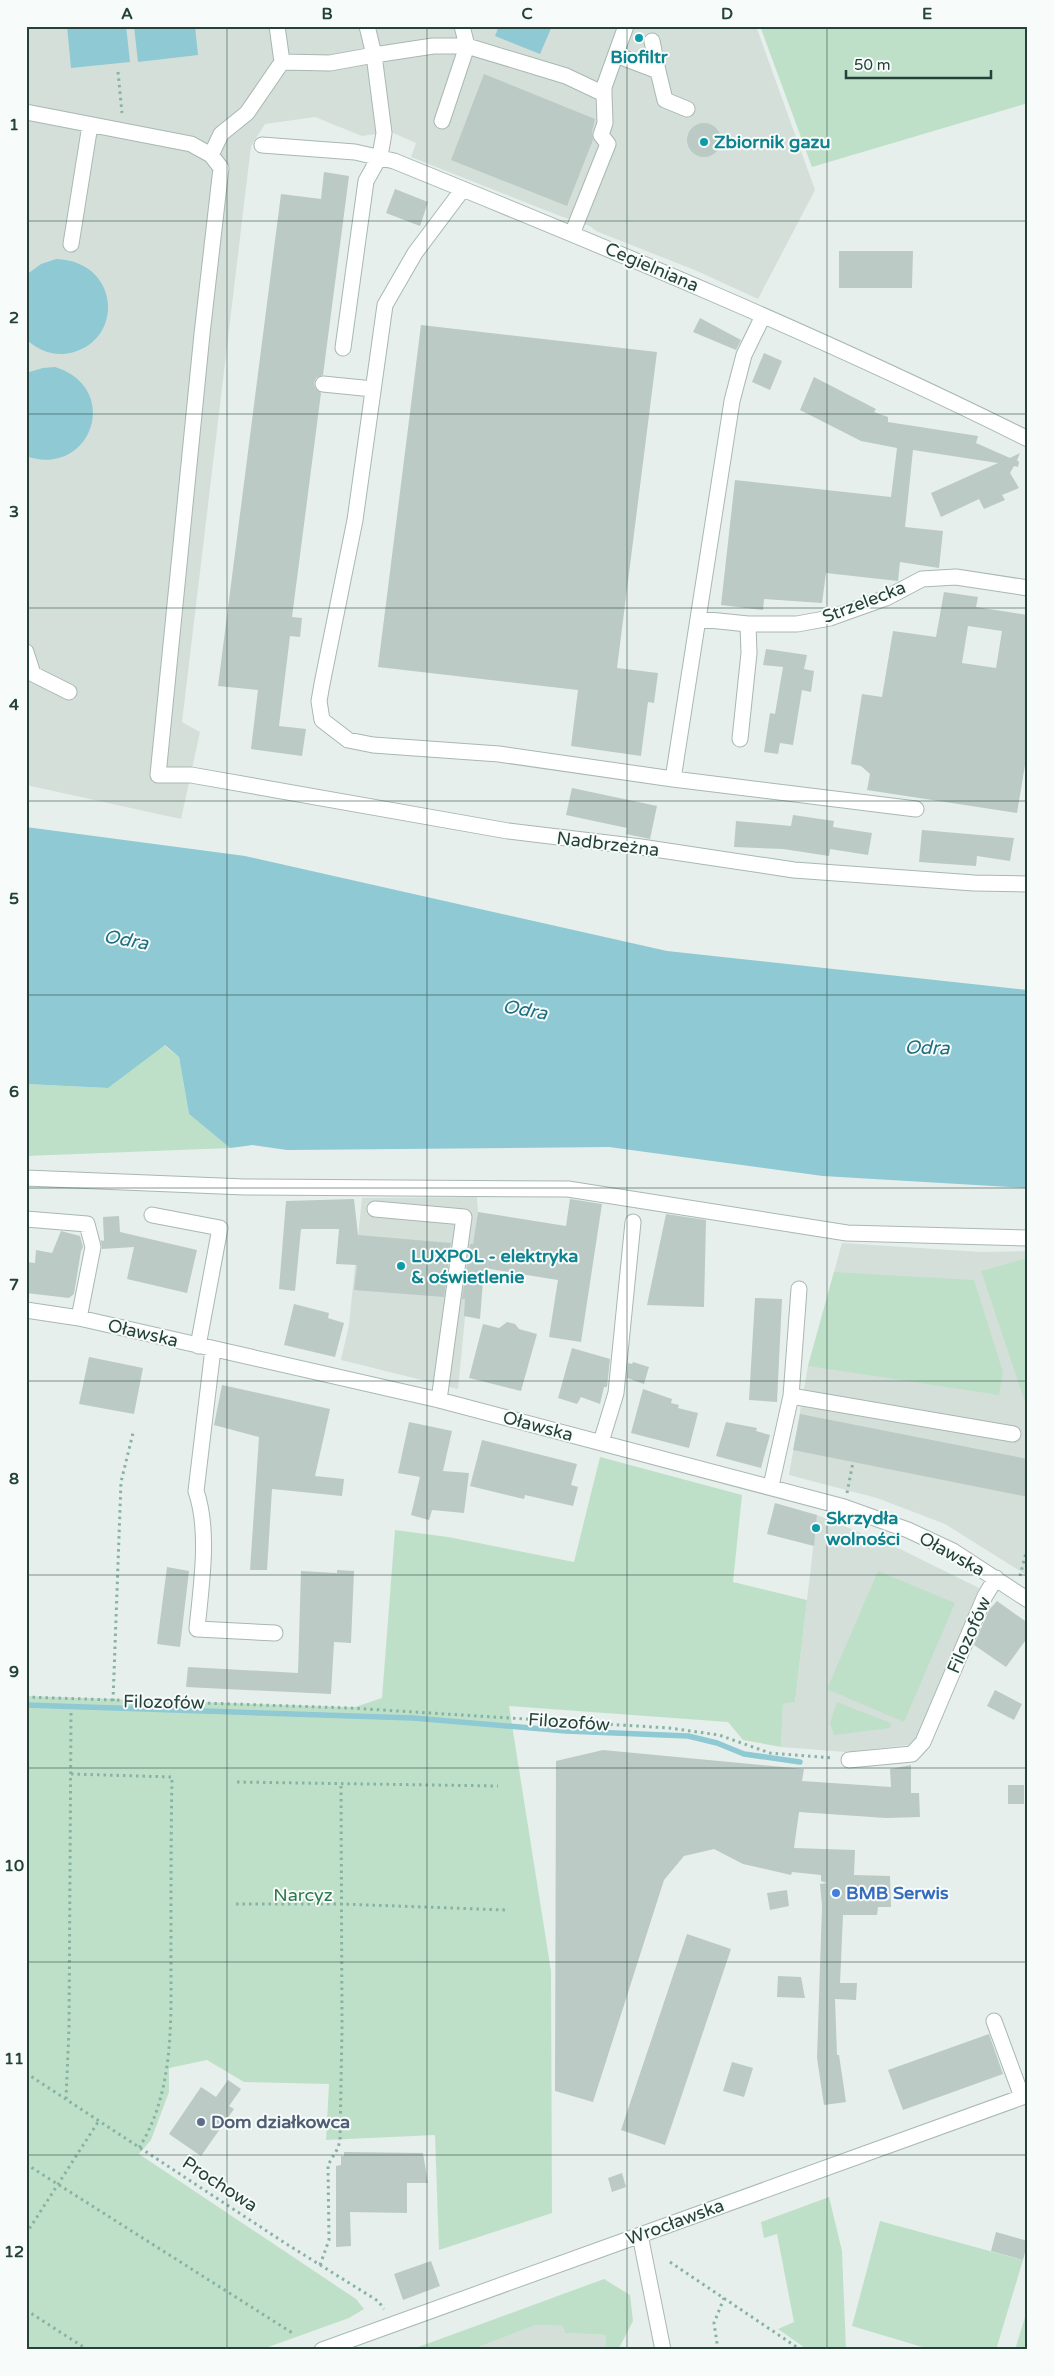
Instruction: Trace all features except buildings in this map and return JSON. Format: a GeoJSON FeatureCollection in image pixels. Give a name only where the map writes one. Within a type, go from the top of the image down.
{"type":"FeatureCollection","features":[{"type":"Feature","properties":{"kind":"street"},"geometry":{"type":"LineString","coordinates":[[26,112],[191,144],[211,155],[221,134],[247,113],[282,62],[277,26]]}},
{"type":"Feature","properties":{"kind":"street"},"geometry":{"type":"LineString","coordinates":[[343,348],[366,181],[380,156],[384,133],[374,54],[367,26]]}},
{"type":"Feature","properties":{"kind":"street"},"geometry":{"type":"LineString","coordinates":[[442,121],[466,46],[462,26]]}},
{"type":"Feature","properties":{"kind":"street"},"geometry":{"type":"LineString","coordinates":[[572,234],[608,144],[601,135],[605,123],[604,87],[626,26]]}},
{"type":"Feature","properties":{"kind":"street"},"geometry":{"type":"LineString","coordinates":[[652,41],[665,100],[687,109]]}},
{"type":"Feature","properties":{"kind":"street"},"geometry":{"type":"LineString","coordinates":[[282,62],[330,64],[374,54],[433,46],[466,46],[566,76],[604,94]]}},
{"type":"Feature","properties":{"kind":"street"},"geometry":{"type":"LineString","coordinates":[[616,55],[658,71]]}},
{"type":"Feature","properties":{"kind":"street"},"geometry":{"type":"LineString","coordinates":[[72,244],[90,125]]}},
{"type":"Feature","properties":{"kind":"street","name":"Cegielniana"},"geometry":{"type":"LineString","coordinates":[[262,145],[355,152],[380,156],[683,279],[928,389],[1028,439]]}},
{"type":"Feature","properties":{"kind":"street","name":"Nadbrzeżna"},"geometry":{"type":"LineString","coordinates":[[211,155],[221,168],[202,334],[158,775],[192,775],[508,831],[794,870],[974,883],[1028,884]]}},
{"type":"Feature","properties":{"kind":"street"},"geometry":{"type":"LineString","coordinates":[[463,189],[415,253],[385,305],[355,520],[319,702],[322,720],[348,740],[373,745],[499,754],[673,779],[916,809]]}},
{"type":"Feature","properties":{"kind":"street"},"geometry":{"type":"LineString","coordinates":[[673,779],[732,400],[744,355],[763,316]]}},
{"type":"Feature","properties":{"kind":"street"},"geometry":{"type":"LineString","coordinates":[[323,384],[373,389]]}},
{"type":"Feature","properties":{"kind":"street","name":"Strzelecka"},"geometry":{"type":"LineString","coordinates":[[699,619],[748,624],[797,624],[830,618],[886,598],[922,579],[956,577],[1028,588]]}},
{"type":"Feature","properties":{"kind":"street"},"geometry":{"type":"LineString","coordinates":[[740,738],[749,653],[748,624]]}},
{"type":"Feature","properties":{"kind":"street"},"geometry":{"type":"LineString","coordinates":[[26,652],[32,674],[69,692]]}},
{"type":"Feature","properties":{"kind":"street"},"geometry":{"type":"LineString","coordinates":[[26,1178],[245,1187],[568,1188],[847,1233],[1028,1238]]}},
{"type":"Feature","properties":{"kind":"street"},"geometry":{"type":"LineString","coordinates":[[375,1208],[464,1217],[439,1400]]}},
{"type":"Feature","properties":{"kind":"street"},"geometry":{"type":"LineString","coordinates":[[152,1215],[220,1228],[206,1347],[196,1491],[203,1509],[202,1574],[197,1629],[275,1633]]}},
{"type":"Feature","properties":{"kind":"street"},"geometry":{"type":"LineString","coordinates":[[26,1219],[87,1224],[93,1247],[79,1318]]}},
{"type":"Feature","properties":{"kind":"street"},"geometry":{"type":"LineString","coordinates":[[601,1442],[616,1393],[633,1222]]}},
{"type":"Feature","properties":{"kind":"street"},"geometry":{"type":"LineString","coordinates":[[771,1486],[791,1396],[799,1289]]}},
{"type":"Feature","properties":{"kind":"street","name":"Oławska"},"geometry":{"type":"LineString","coordinates":[[26,1310],[79,1318],[439,1400],[771,1486],[844,1507],[908,1530],[953,1551],[1028,1600]]}},
{"type":"Feature","properties":{"kind":"street"},"geometry":{"type":"LineString","coordinates":[[791,1396],[1013,1434]]}},
{"type":"Feature","properties":{"kind":"street","name":"Filozofów"},"geometry":{"type":"LineString","coordinates":[[848,1760],[912,1754],[923,1742],[985,1596],[996,1578]]}},
{"type":"Feature","properties":{"kind":"street"},"geometry":{"type":"LineString","coordinates":[[994,2021],[1025,2096]]}},
{"type":"Feature","properties":{"kind":"street","name":"Wrocławska"},"geometry":{"type":"LineString","coordinates":[[322,2350],[1025,2096]]}},
{"type":"Feature","properties":{"kind":"street"},"geometry":{"type":"LineString","coordinates":[[640,2235],[663,2350]]}},
{"type":"Feature","properties":{"kind":"path"},"geometry":{"type":"LineString","coordinates":[[118,72],[124,131]]}},
{"type":"Feature","properties":{"kind":"path"},"geometry":{"type":"LineString","coordinates":[[113,1701],[121,1482],[133,1434]]}},
{"type":"Feature","properties":{"kind":"path"},"geometry":{"type":"LineString","coordinates":[[847,1493],[853,1462]]}},
{"type":"Feature","properties":{"kind":"path"},"geometry":{"type":"LineString","coordinates":[[1020,1576],[1028,1545]]}},
{"type":"Feature","properties":{"kind":"path","name":"Filozofów"},"geometry":{"type":"LineString","coordinates":[[26,1697],[350,1708],[669,1728],[719,1735],[770,1753],[848,1760]]}},
{"type":"Feature","properties":{"kind":"path"},"geometry":{"type":"LineString","coordinates":[[66,2099],[70,2029],[72,1712]]}},
{"type":"Feature","properties":{"kind":"path"},"geometry":{"type":"LineString","coordinates":[[71,1774],[172,1777],[170,2026],[164,2087],[150,2132],[140,2148]]}},
{"type":"Feature","properties":{"kind":"path"},"geometry":{"type":"LineString","coordinates":[[237,1782],[498,1786]]}},
{"type":"Feature","properties":{"kind":"path"},"geometry":{"type":"LineString","coordinates":[[320,2265],[329,2240],[328,2165],[338,2148],[340,2140],[342,2028],[341,1784]]}},
{"type":"Feature","properties":{"kind":"path"},"geometry":{"type":"LineString","coordinates":[[236,1904],[341,1904],[506,1910]]}},
{"type":"Feature","properties":{"kind":"path","name":"Prochowa"},"geometry":{"type":"LineString","coordinates":[[26,2074],[320,2265],[378,2300],[392,2325]]}},
{"type":"Feature","properties":{"kind":"path"},"geometry":{"type":"LineString","coordinates":[[26,2234],[98,2122]]}},
{"type":"Feature","properties":{"kind":"path"},"geometry":{"type":"LineString","coordinates":[[26,2164],[294,2334]]}},
{"type":"Feature","properties":{"kind":"path"},"geometry":{"type":"LineString","coordinates":[[670,2262],[801,2350]]}},
{"type":"Feature","properties":{"kind":"path"},"geometry":{"type":"LineString","coordinates":[[718,2350],[714,2323],[724,2298]]}},
{"type":"Feature","properties":{"kind":"path"},"geometry":{"type":"LineString","coordinates":[[26,2310],[88,2350]]}},
{"type":"Feature","properties":{"kind":"path"},"geometry":{"type":"LineString","coordinates":[[1026,2350],[1028,2345]]}},
{"type":"Feature","properties":{"kind":"shaded area"},"geometry":{"type":"Polygon","coordinates":[[[26,26],[756,26],[815,190],[758,299],[697,271],[596,231],[590,226],[411,157],[416,143],[391,132],[362,136],[315,117],[265,124],[251,146],[182,722],[200,732],[181,819],[26,785],[26,26]]]}},
{"type":"Feature","properties":{"kind":"shaded area"},"geometry":{"type":"Polygon","coordinates":[[[477,1197],[478,1212],[470,1266],[458,1389],[341,1360],[349,1325],[362,1198],[477,1197]]]}},
{"type":"Feature","properties":{"kind":"shaded area"},"geometry":{"type":"Polygon","coordinates":[[[842,1243],[981,1252],[1028,1251],[1028,1576],[945,1524],[877,1498],[789,1475],[808,1366],[842,1243]]]}},
{"type":"Feature","properties":{"kind":"shaded area"},"geometry":{"type":"Polygon","coordinates":[[[817,1515],[902,1550],[979,1588],[918,1738],[908,1745],[846,1752],[781,1747],[783,1704],[795,1702],[817,1515]]]}},
{"type":"Feature","properties":{"kind":"shaded area"},"geometry":{"type":"Polygon","coordinates":[[[536,2325],[564,2326],[566,2333],[606,2335],[606,2349],[619,2350],[471,2350],[536,2325]]]}},
{"type":"Feature","properties":{"kind":"green space"},"geometry":{"type":"Polygon","coordinates":[[[760,26],[1028,26],[1028,103],[812,167],[760,26]]]}},
{"type":"Feature","properties":{"kind":"green space"},"geometry":{"type":"Polygon","coordinates":[[[164,1045],[179,1057],[189,1114],[230,1148],[26,1156],[26,1084],[108,1088],[164,1045]]]}},
{"type":"Feature","properties":{"kind":"green space"},"geometry":{"type":"Polygon","coordinates":[[[1028,1258],[1028,1411],[981,1271],[1028,1258]]]}},
{"type":"Feature","properties":{"kind":"green space"},"geometry":{"type":"Polygon","coordinates":[[[834,1272],[974,1280],[1003,1372],[999,1395],[808,1366],[834,1272]]]}},
{"type":"Feature","properties":{"kind":"green space","name":"Narcyz"},"geometry":{"type":"Polygon","coordinates":[[[600,1457],[742,1495],[733,1582],[807,1600],[795,1702],[783,1704],[781,1747],[743,1740],[728,1722],[509,1706],[551,1971],[552,2213],[439,2250],[435,2135],[326,2140],[329,2084],[244,2082],[207,2060],[169,2068],[169,2092],[151,2140],[139,2154],[356,2299],[364,2309],[349,2318],[260,2350],[26,2350],[26,1696],[343,1707],[355,1707],[382,1698],[395,1530],[448,1537],[574,1562],[600,1457]]]}},
{"type":"Feature","properties":{"kind":"green space"},"geometry":{"type":"Polygon","coordinates":[[[878,1571],[955,1603],[904,1722],[827,1689],[878,1571]]]}},
{"type":"Feature","properties":{"kind":"green space"},"geometry":{"type":"Polygon","coordinates":[[[837,1702],[891,1723],[890,1728],[834,1735],[830,1723],[837,1702]]]}},
{"type":"Feature","properties":{"kind":"green space"},"geometry":{"type":"Polygon","coordinates":[[[829,2197],[842,2251],[846,2350],[808,2350],[778,2329],[794,2322],[777,2234],[764,2238],[761,2222],[829,2197]]]}},
{"type":"Feature","properties":{"kind":"green space"},"geometry":{"type":"Polygon","coordinates":[[[880,2221],[1023,2260],[996,2350],[932,2350],[852,2326],[880,2221]]]}},
{"type":"Feature","properties":{"kind":"green space"},"geometry":{"type":"Polygon","coordinates":[[[604,2279],[630,2295],[633,2321],[619,2348],[606,2349],[606,2335],[565,2333],[563,2326],[536,2325],[471,2350],[410,2350],[604,2279]]]}},
{"type":"Feature","properties":{"kind":"green space"},"geometry":{"type":"Polygon","coordinates":[[[1028,2307],[1028,2350],[1015,2350],[1028,2307]]]}},
{"type":"Feature","properties":{"kind":"water"},"geometry":{"type":"Polygon","coordinates":[[[67,26],[126,26],[130,62],[71,68],[67,26]]]}},
{"type":"Feature","properties":{"kind":"water"},"geometry":{"type":"Polygon","coordinates":[[[134,26],[195,26],[198,55],[138,62],[134,26]]]}},
{"type":"Feature","properties":{"kind":"water"},"geometry":{"type":"Polygon","coordinates":[[[499,26],[552,26],[540,54],[495,36],[499,26]]]}},
{"type":"Feature","properties":{"kind":"water"},"geometry":{"type":"Polygon","coordinates":[[[56,259],[78,263],[94,274],[104,288],[108,305],[106,321],[98,336],[84,348],[64,354],[44,351],[26,339],[26,275],[41,264],[56,259]]]}},
{"type":"Feature","properties":{"kind":"water"},"geometry":{"type":"Polygon","coordinates":[[[55,367],[76,378],[88,393],[93,410],[90,428],[82,443],[68,455],[49,460],[26,456],[26,373],[55,367]]]}},
{"type":"Feature","properties":{"kind":"water","name":"Odra"},"geometry":{"type":"Polygon","coordinates":[[[26,827],[245,856],[667,951],[1028,990],[1028,1188],[823,1176],[609,1147],[287,1150],[253,1145],[230,1148],[189,1114],[179,1057],[165,1045],[108,1088],[26,1084],[26,827]]]}},
{"type":"Feature","properties":{"kind":"waterway"},"geometry":{"type":"LineString","coordinates":[[26,1705],[413,1718],[566,1731],[688,1736],[717,1743],[744,1754],[800,1762]]}},
{"type":"Feature","properties":{"kind":"place","name":"Biofiltr"},"geometry":{"type":"Point","coordinates":[639,38]}},
{"type":"Feature","properties":{"kind":"place","name":"Zbiornik gazu"},"geometry":{"type":"Point","coordinates":[704,142]}},
{"type":"Feature","properties":{"kind":"place","name":"LUXPOL - elektryka & oświetlenie"},"geometry":{"type":"Point","coordinates":[401,1266]}},
{"type":"Feature","properties":{"kind":"place","name":"Skrzydła wolności"},"geometry":{"type":"Point","coordinates":[816,1528]}},
{"type":"Feature","properties":{"kind":"place","name":"BMB Serwis"},"geometry":{"type":"Point","coordinates":[836,1893]}},
{"type":"Feature","properties":{"kind":"place","name":"Dom działkowca"},"geometry":{"type":"Point","coordinates":[201,2122]}}]}
